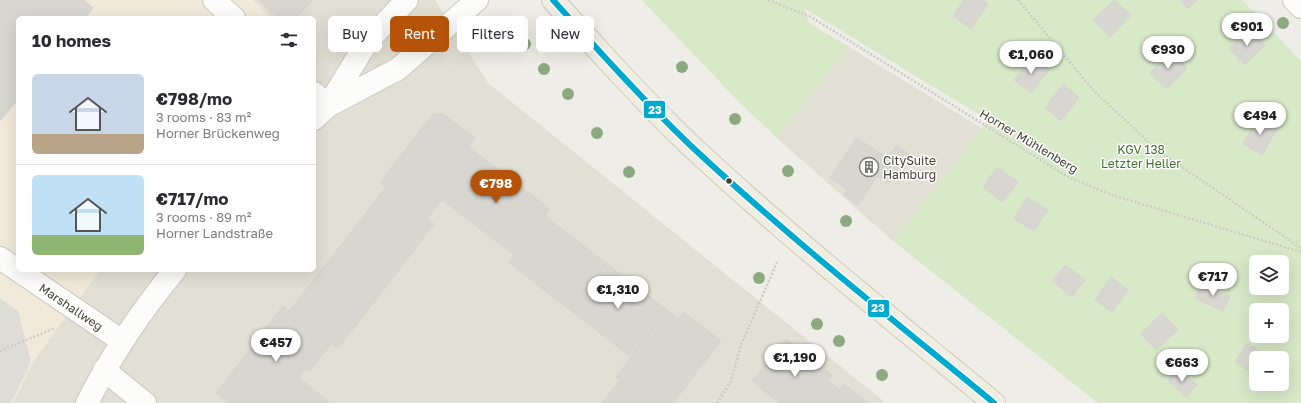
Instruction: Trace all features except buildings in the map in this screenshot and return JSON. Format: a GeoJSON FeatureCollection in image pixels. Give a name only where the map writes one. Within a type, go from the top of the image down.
{"type":"FeatureCollection","features":[{"type":"Feature","properties":{"kind":"main road"},"geometry":{"type":"LineString","coordinates":[[553,0],[635,90],[690,144],[789,233],[994,403]]}},
{"type":"Feature","properties":{"kind":"street"},"geometry":{"type":"LineString","coordinates":[[214,0],[232,16]]}},
{"type":"Feature","properties":{"kind":"street"},"geometry":{"type":"LineString","coordinates":[[319,106],[367,42],[407,0]]}},
{"type":"Feature","properties":{"kind":"street"},"geometry":{"type":"LineString","coordinates":[[319,106],[398,69],[476,0]]}},
{"type":"Feature","properties":{"kind":"street"},"geometry":{"type":"LineString","coordinates":[[1294,0],[1301,7]]}},
{"type":"Feature","properties":{"kind":"street","name":"Marshallweg"},"geometry":{"type":"LineString","coordinates":[[0,258],[16,269]]}},
{"type":"Feature","properties":{"kind":"street","name":"Marshallweg"},"geometry":{"type":"LineString","coordinates":[[20,272],[122,341]]}},
{"type":"Feature","properties":{"kind":"street"},"geometry":{"type":"LineString","coordinates":[[87,403],[104,370],[122,341],[174,272]]}},
{"type":"Feature","properties":{"kind":"street"},"geometry":{"type":"LineString","coordinates":[[104,370],[145,403]]}},
{"type":"Feature","properties":{"kind":"path","name":"Horner Mühlenberg"},"geometry":{"type":"LineString","coordinates":[[768,0],[811,17],[1068,177],[1112,195],[1301,252]]}},
{"type":"Feature","properties":{"kind":"path"},"geometry":{"type":"LineString","coordinates":[[1018,0],[1094,91],[1157,150],[1301,248]]}},
{"type":"Feature","properties":{"kind":"path"},"geometry":{"type":"LineString","coordinates":[[718,403],[731,381],[741,345],[789,233]]}},
{"type":"Feature","properties":{"kind":"path"},"geometry":{"type":"LineString","coordinates":[[0,351],[83,316]]}},
{"type":"Feature","properties":{"kind":"shaded area"},"geometry":{"type":"Polygon","coordinates":[[[0,0],[253,0],[269,16],[16,16],[16,272],[99,272],[32,363],[13,403],[0,403],[0,0]]]}},
{"type":"Feature","properties":{"kind":"shaded area"},"geometry":{"type":"Polygon","coordinates":[[[253,0],[435,0],[445,16],[390,16],[390,52],[449,52],[449,22],[457,34],[457,52],[468,52],[488,83],[886,403],[13,403],[32,363],[99,272],[316,272],[316,16],[269,16],[253,0]]]}},
{"type":"Feature","properties":{"kind":"shaded area"},"geometry":{"type":"Polygon","coordinates":[[[849,47],[983,129],[893,241],[777,138],[849,47]]]}},
{"type":"Feature","properties":{"kind":"shaded area"},"geometry":{"type":"Polygon","coordinates":[[[0,298],[18,311],[31,362],[11,403],[0,403],[0,298]]]}},
{"type":"Feature","properties":{"kind":"green space","name":"KGV 138 Letzter Heller"},"geometry":{"type":"Polygon","coordinates":[[[642,0],[1242,0],[1301,61],[1301,403],[1098,403],[893,241],[988,120],[804,8],[809,23],[849,47],[777,138],[739,102],[642,0]]]}},
{"type":"Feature","properties":{"kind":"transit line","name":"23"},"geometry":{"type":"LineString","coordinates":[[553,0],[655,110],[727,179],[840,277],[994,403]]}},
{"type":"Feature","properties":{"kind":"place","name":"CitySuite Hamburg"},"geometry":{"type":"Point","coordinates":[869,167]}}]}
